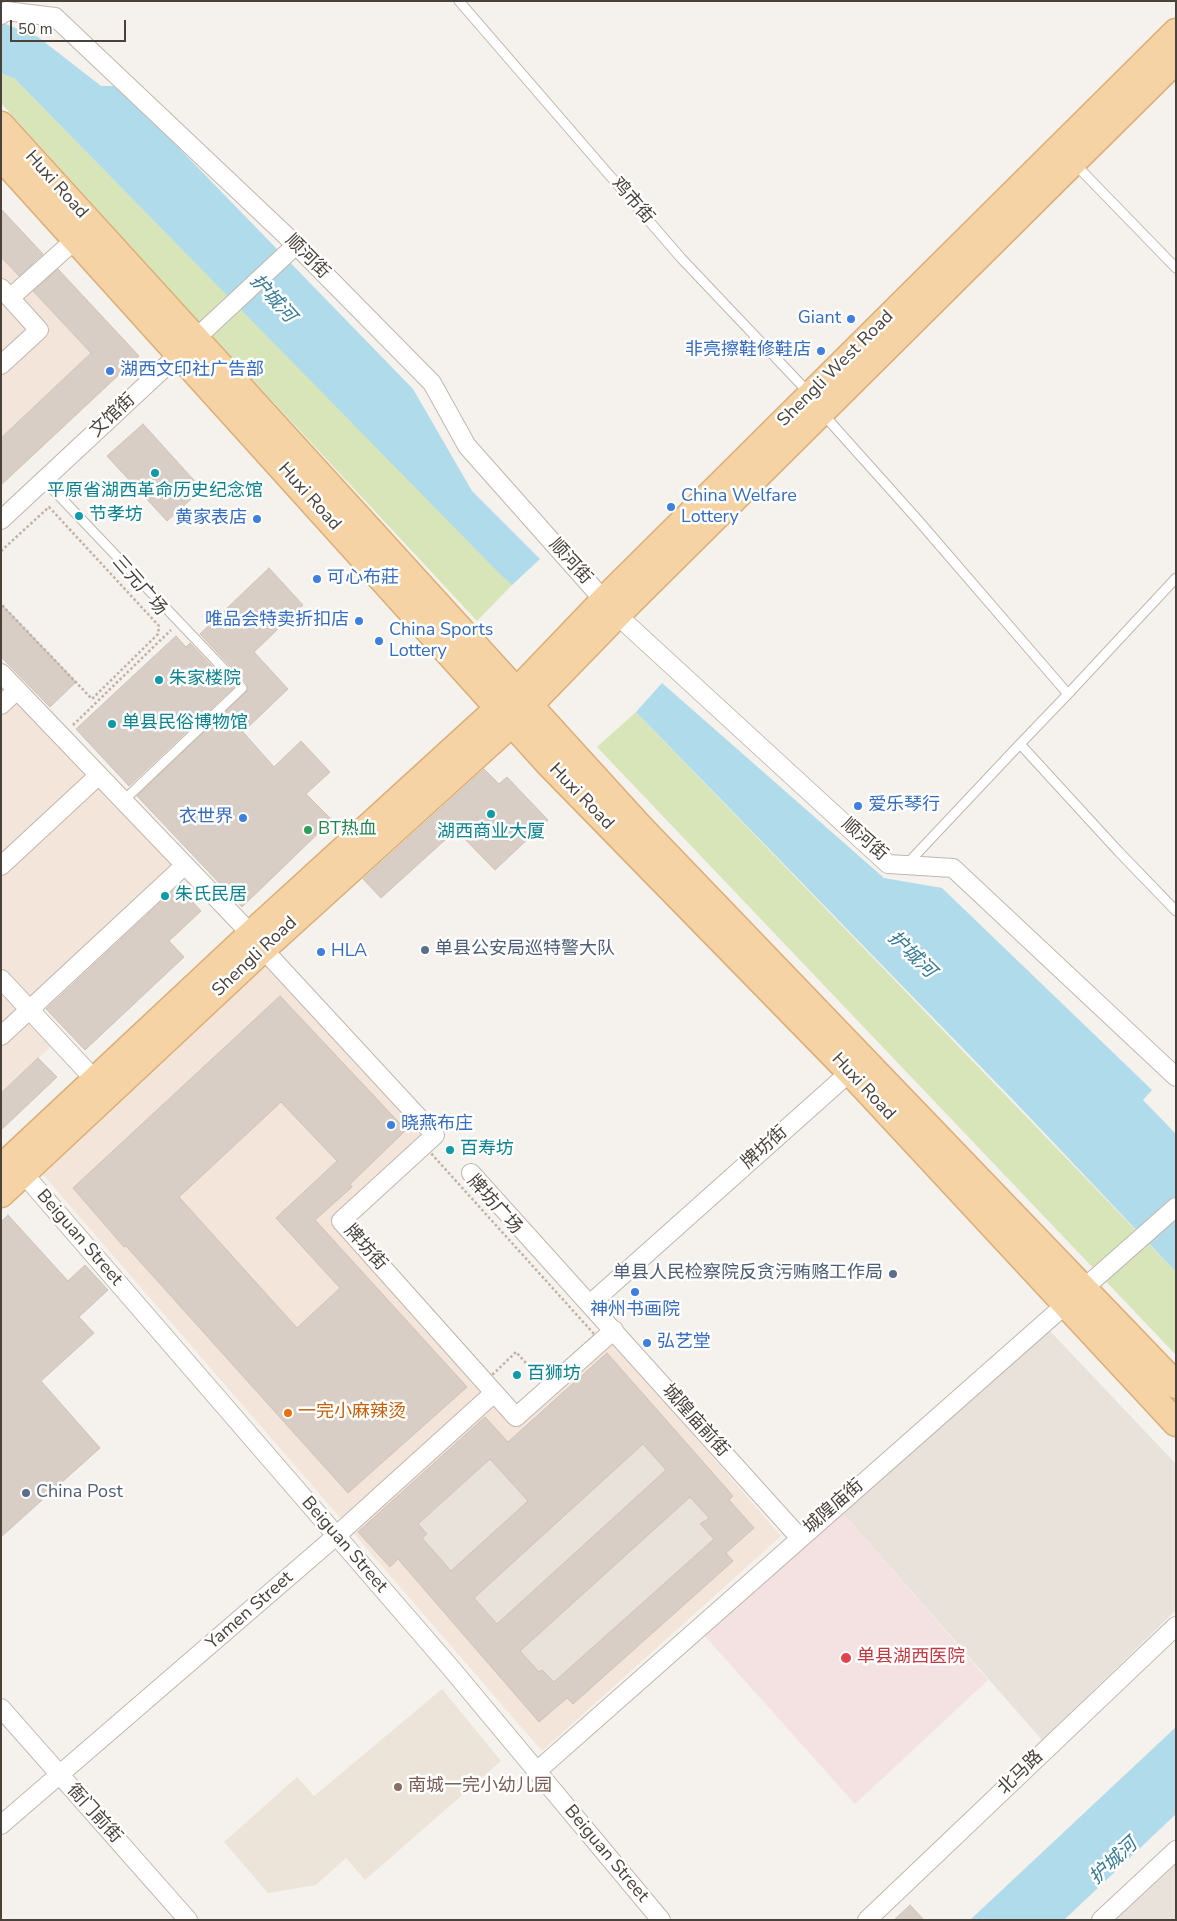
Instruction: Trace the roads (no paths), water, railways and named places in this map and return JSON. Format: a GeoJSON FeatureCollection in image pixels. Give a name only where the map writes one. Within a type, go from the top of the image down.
{"type":"FeatureCollection","features":[{"type":"Feature","properties":{"kind":"main road","name":"Shengli West Road"},"geometry":{"type":"LineString","coordinates":[[514,707],[610,608],[816,404],[1176,32]]}},
{"type":"Feature","properties":{"kind":"main road","name":"Shengli West Road"},"geometry":{"type":"LineString","coordinates":[[816,404],[1073,162],[1176,60]]}},
{"type":"Feature","properties":{"kind":"main road","name":"Huxi Road"},"geometry":{"type":"LineString","coordinates":[[1,125],[188,346],[514,707],[645,864],[1075,1296],[1176,1385]]}},
{"type":"Feature","properties":{"kind":"main road","name":"Huxi Road"},"geometry":{"type":"LineString","coordinates":[[1,157],[76,239],[188,346]]}},
{"type":"Feature","properties":{"kind":"main road","name":"Huxi Road"},"geometry":{"type":"LineString","coordinates":[[514,707],[640,827],[1075,1296],[1176,1423]]}},
{"type":"Feature","properties":{"kind":"main road","name":"Shengli Road"},"geometry":{"type":"LineString","coordinates":[[7,1167],[514,707]]}},
{"type":"Feature","properties":{"kind":"main road","name":"Shengli Road"},"geometry":{"type":"LineString","coordinates":[[1,1194],[7,1167],[95,1080],[257,942]]}},
{"type":"Feature","properties":{"kind":"street","name":"顺河街"},"geometry":{"type":"LineString","coordinates":[[1,15],[6,11],[55,17],[296,245],[432,383],[467,446],[610,608],[888,864],[953,868],[1176,1077]]}},
{"type":"Feature","properties":{"kind":"street"},"geometry":{"type":"LineString","coordinates":[[1,365],[39,330],[6,293],[76,239]]}},
{"type":"Feature","properties":{"kind":"street","name":"文馆街"},"geometry":{"type":"LineString","coordinates":[[1,520],[296,245]]}},
{"type":"Feature","properties":{"kind":"street"},"geometry":{"type":"LineString","coordinates":[[1,673],[257,942]]}},
{"type":"Feature","properties":{"kind":"street"},"geometry":{"type":"LineString","coordinates":[[1,705],[18,690]]}},
{"type":"Feature","properties":{"kind":"street"},"geometry":{"type":"LineString","coordinates":[[1,866],[99,775]]}},
{"type":"Feature","properties":{"kind":"street"},"geometry":{"type":"LineString","coordinates":[[1,1036],[184,865]]}},
{"type":"Feature","properties":{"kind":"street","name":"牌坊街"},"geometry":{"type":"LineString","coordinates":[[257,942],[435,1135],[340,1221],[493,1384],[516,1417],[614,1330]]}},
{"type":"Feature","properties":{"kind":"street"},"geometry":{"type":"LineString","coordinates":[[1,978],[95,1080]]}},
{"type":"Feature","properties":{"kind":"street","name":"牌坊街"},"geometry":{"type":"LineString","coordinates":[[590,1304],[850,1072]]}},
{"type":"Feature","properties":{"kind":"street","name":"Beiguan Street"},"geometry":{"type":"LineString","coordinates":[[7,1167],[336,1536],[537,1771],[661,1920]]}},
{"type":"Feature","properties":{"kind":"street","name":"城隍庙前街"},"geometry":{"type":"LineString","coordinates":[[471,1173],[800,1538]]}},
{"type":"Feature","properties":{"kind":"street","name":"城隍庙街"},"geometry":{"type":"LineString","coordinates":[[537,1771],[1176,1207]]}},
{"type":"Feature","properties":{"kind":"street","name":"Yamen Street"},"geometry":{"type":"LineString","coordinates":[[1,1825],[336,1536],[493,1384]]}},
{"type":"Feature","properties":{"kind":"street","name":"北马路"},"geometry":{"type":"LineString","coordinates":[[867,1920],[1176,1626]]}},
{"type":"Feature","properties":{"kind":"street","name":"衙门前街"},"geometry":{"type":"LineString","coordinates":[[1,1708],[188,1920]]}},
{"type":"Feature","properties":{"kind":"street"},"geometry":{"type":"LineString","coordinates":[[1101,1920],[1176,1850]]}},
{"type":"Feature","properties":{"kind":"lane","name":"鸡市街"},"geometry":{"type":"LineString","coordinates":[[459,1],[681,258],[816,404],[1068,694]]}},
{"type":"Feature","properties":{"kind":"lane"},"geometry":{"type":"LineString","coordinates":[[1073,162],[1176,268]]}},
{"type":"Feature","properties":{"kind":"lane"},"geometry":{"type":"LineString","coordinates":[[44,480],[242,688],[123,801]]}},
{"type":"Feature","properties":{"kind":"lane"},"geometry":{"type":"LineString","coordinates":[[906,865],[1176,578]]}},
{"type":"Feature","properties":{"kind":"lane"},"geometry":{"type":"LineString","coordinates":[[1020,744],[1176,911]]}},
{"type":"Feature","properties":{"kind":"water","name":"护城河"},"geometry":{"type":"Polygon","coordinates":[[[3,23],[38,37],[101,86],[114,86],[173,142],[413,389],[472,491],[540,559],[512,585],[498,572],[15,79],[1,73],[1,25],[3,23]]]}},
{"type":"Feature","properties":{"kind":"water","name":"护城河"},"geometry":{"type":"Polygon","coordinates":[[[662,683],[884,878],[942,888],[1152,1090],[1143,1100],[1176,1134],[1176,1272],[1018,1105],[636,712],[662,683]]]}},
{"type":"Feature","properties":{"kind":"water","name":"护城河"},"geometry":{"type":"Polygon","coordinates":[[[1176,1727],[1176,1814],[1064,1920],[970,1920],[1176,1727]]]}},
{"type":"Feature","properties":{"kind":"place","name":"Giant"},"geometry":{"type":"Point","coordinates":[851,319]}},
{"type":"Feature","properties":{"kind":"place","name":"非亮擦鞋修鞋店"},"geometry":{"type":"Point","coordinates":[821,351]}},
{"type":"Feature","properties":{"kind":"place","name":"湖西文印社广告部"},"geometry":{"type":"Point","coordinates":[110,371]}},
{"type":"Feature","properties":{"kind":"place","name":"平原省湖西革命历史纪念馆"},"geometry":{"type":"Point","coordinates":[155,473]}},
{"type":"Feature","properties":{"kind":"place","name":"China Welfare Lottery"},"geometry":{"type":"Point","coordinates":[671,507]}},
{"type":"Feature","properties":{"kind":"place","name":"节孝坊"},"geometry":{"type":"Point","coordinates":[79,516]}},
{"type":"Feature","properties":{"kind":"place","name":"黄家表店"},"geometry":{"type":"Point","coordinates":[257,519]}},
{"type":"Feature","properties":{"kind":"place","name":"可心布莊"},"geometry":{"type":"Point","coordinates":[317,579]}},
{"type":"Feature","properties":{"kind":"place","name":"唯品会特卖折扣店"},"geometry":{"type":"Point","coordinates":[359,621]}},
{"type":"Feature","properties":{"kind":"place","name":"China Sports Lottery"},"geometry":{"type":"Point","coordinates":[379,641]}},
{"type":"Feature","properties":{"kind":"place","name":"朱家楼院"},"geometry":{"type":"Point","coordinates":[159,680]}},
{"type":"Feature","properties":{"kind":"place","name":"单县民俗博物馆"},"geometry":{"type":"Point","coordinates":[112,724]}},
{"type":"Feature","properties":{"kind":"place","name":"爱乐琴行"},"geometry":{"type":"Point","coordinates":[858,806]}},
{"type":"Feature","properties":{"kind":"place","name":"湖西商业大厦"},"geometry":{"type":"Point","coordinates":[491,814]}},
{"type":"Feature","properties":{"kind":"place","name":"衣世界"},"geometry":{"type":"Point","coordinates":[243,818]}},
{"type":"Feature","properties":{"kind":"place","name":"BT热血"},"geometry":{"type":"Point","coordinates":[308,830]}},
{"type":"Feature","properties":{"kind":"place","name":"朱氏民居"},"geometry":{"type":"Point","coordinates":[165,896]}},
{"type":"Feature","properties":{"kind":"place","name":"单县公安局巡特警大队"},"geometry":{"type":"Point","coordinates":[425,950]}},
{"type":"Feature","properties":{"kind":"place","name":"HLA"},"geometry":{"type":"Point","coordinates":[321,952]}},
{"type":"Feature","properties":{"kind":"place","name":"晓燕布庄"},"geometry":{"type":"Point","coordinates":[391,1125]}},
{"type":"Feature","properties":{"kind":"place","name":"百寿坊"},"geometry":{"type":"Point","coordinates":[450,1150]}},
{"type":"Feature","properties":{"kind":"place","name":"单县人民检察院反贪污贿赂工作局"},"geometry":{"type":"Point","coordinates":[893,1274]}},
{"type":"Feature","properties":{"kind":"place","name":"神州书画院"},"geometry":{"type":"Point","coordinates":[635,1292]}},
{"type":"Feature","properties":{"kind":"place","name":"弘艺堂"},"geometry":{"type":"Point","coordinates":[647,1343]}},
{"type":"Feature","properties":{"kind":"place","name":"百狮坊"},"geometry":{"type":"Point","coordinates":[517,1375]}},
{"type":"Feature","properties":{"kind":"place","name":"一完小麻辣烫"},"geometry":{"type":"Point","coordinates":[288,1413]}},
{"type":"Feature","properties":{"kind":"place","name":"China Post"},"geometry":{"type":"Point","coordinates":[26,1493]}},
{"type":"Feature","properties":{"kind":"place","name":"单县湖西医院"},"geometry":{"type":"Point","coordinates":[846,1658]}},
{"type":"Feature","properties":{"kind":"place","name":"南城一完小幼儿园"},"geometry":{"type":"Point","coordinates":[398,1787]}}]}
